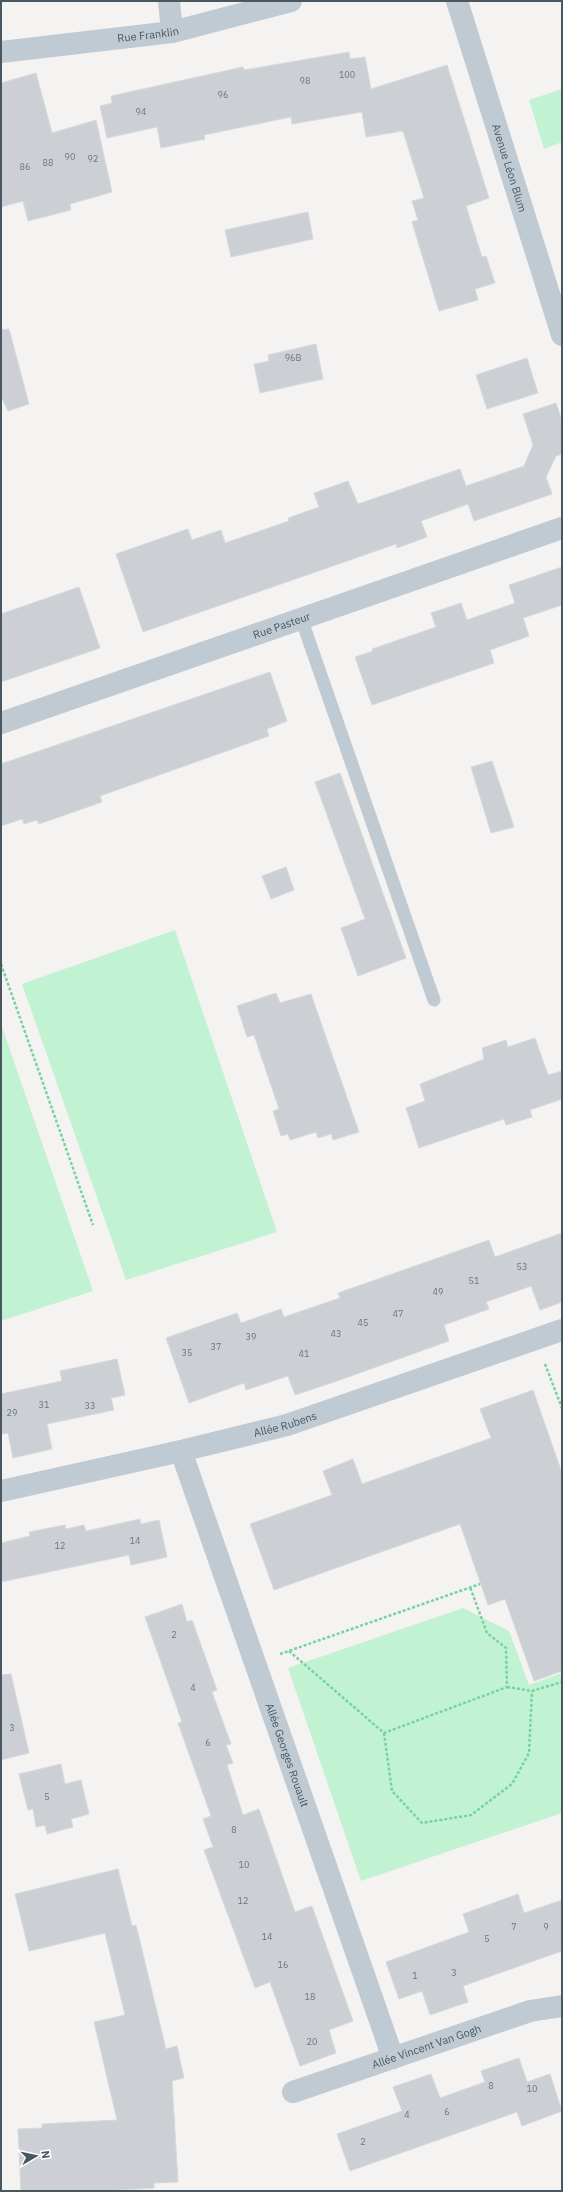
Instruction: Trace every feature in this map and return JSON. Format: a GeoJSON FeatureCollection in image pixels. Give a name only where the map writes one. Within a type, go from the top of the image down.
{"type":"FeatureCollection","features":[{"type":"Feature","properties":{"kind":"street"},"geometry":{"type":"LineString","coordinates":[[169,1],[172,32]]}},
{"type":"Feature","properties":{"kind":"street","name":"Rue Franklin"},"geometry":{"type":"LineString","coordinates":[[1,52],[172,32],[291,1]]}},
{"type":"Feature","properties":{"kind":"street","name":"Avenue Léon Blum"},"geometry":{"type":"LineString","coordinates":[[457,1],[562,335]]}},
{"type":"Feature","properties":{"kind":"street","name":"Rue Pasteur"},"geometry":{"type":"LineString","coordinates":[[1,723],[562,528]]}},
{"type":"Feature","properties":{"kind":"street","name":"Allée Rubens"},"geometry":{"type":"LineString","coordinates":[[1,1491],[181,1451],[294,1422],[562,1330]]}},
{"type":"Feature","properties":{"kind":"street","name":"Allée Georges Rouault"},"geometry":{"type":"LineString","coordinates":[[181,1451],[393,2058]]}},
{"type":"Feature","properties":{"kind":"street","name":"Allée Vincent Van Gogh"},"geometry":{"type":"LineString","coordinates":[[293,2092],[530,2011],[562,2006]]}},
{"type":"Feature","properties":{"kind":"lane"},"geometry":{"type":"LineString","coordinates":[[301,618],[434,1000]]}},
{"type":"Feature","properties":{"kind":"path"},"geometry":{"type":"LineString","coordinates":[[1,964],[93,1225]]}},
{"type":"Feature","properties":{"kind":"path"},"geometry":{"type":"LineString","coordinates":[[535,1340],[562,1408]]}},
{"type":"Feature","properties":{"kind":"path"},"geometry":{"type":"LineString","coordinates":[[256,1664],[480,1584]]}},
{"type":"Feature","properties":{"kind":"path"},"geometry":{"type":"LineString","coordinates":[[470,1587],[487,1633],[506,1648],[507,1688]]}},
{"type":"Feature","properties":{"kind":"path"},"geometry":{"type":"LineString","coordinates":[[289,1651],[384,1733],[392,1791],[422,1823],[472,1816],[512,1784],[529,1753],[532,1692]]}},
{"type":"Feature","properties":{"kind":"path"},"geometry":{"type":"LineString","coordinates":[[384,1733],[507,1688],[532,1692],[562,1682]]}},
{"type":"Feature","properties":{"kind":"green space"},"geometry":{"type":"Polygon","coordinates":[[[562,89],[562,142],[544,149],[529,100],[562,89]]]}},
{"type":"Feature","properties":{"kind":"green space"},"geometry":{"type":"Polygon","coordinates":[[[175,930],[277,1232],[126,1280],[22,984],[175,930]]]}},
{"type":"Feature","properties":{"kind":"green space"},"geometry":{"type":"Polygon","coordinates":[[[1,1024],[93,1291],[1,1321],[1,1024]]]}},
{"type":"Feature","properties":{"kind":"green space"},"geometry":{"type":"Polygon","coordinates":[[[463,1608],[509,1631],[529,1685],[562,1673],[562,1813],[361,1881],[288,1668],[463,1608]]]}},
{"type":"Feature","properties":{"kind":"building"},"geometry":{"type":"Polygon","coordinates":[[[349,52],[350,59],[365,57],[371,89],[447,65],[489,198],[466,206],[482,257],[486,256],[495,283],[475,289],[478,300],[439,311],[412,222],[418,220],[412,201],[424,198],[403,131],[366,137],[362,112],[292,124],[291,117],[204,135],[205,139],[161,148],[157,127],[107,138],[100,106],[112,103],[111,96],[243,67],[244,70],[349,52]]]}},
{"type":"Feature","properties":{"kind":"building"},"geometry":{"type":"Polygon","coordinates":[[[36,73],[52,133],[96,120],[112,192],[70,204],[71,210],[28,221],[23,201],[1,207],[1,83],[36,73]]]}},
{"type":"Feature","properties":{"kind":"building"},"geometry":{"type":"Polygon","coordinates":[[[308,212],[313,239],[231,257],[225,230],[308,212]]]}},
{"type":"Feature","properties":{"kind":"building"},"geometry":{"type":"Polygon","coordinates":[[[9,329],[29,404],[8,411],[1,396],[1,330],[9,329]]]}},
{"type":"Feature","properties":{"kind":"building"},"geometry":{"type":"Polygon","coordinates":[[[316,344],[323,379],[260,393],[254,364],[269,361],[268,355],[316,344]]]}},
{"type":"Feature","properties":{"kind":"building"},"geometry":{"type":"Polygon","coordinates":[[[527,358],[538,393],[487,409],[476,375],[527,358]]]}},
{"type":"Feature","properties":{"kind":"building"},"geometry":{"type":"Polygon","coordinates":[[[556,403],[562,421],[562,454],[556,456],[546,477],[552,494],[474,521],[468,504],[421,521],[427,537],[397,548],[396,544],[143,632],[116,554],[188,529],[192,540],[221,530],[225,543],[289,521],[288,518],[319,507],[314,493],[348,481],[358,504],[460,469],[466,486],[524,466],[533,445],[523,414],[556,403]]]}},
{"type":"Feature","properties":{"kind":"building"},"geometry":{"type":"Polygon","coordinates":[[[562,567],[562,605],[523,618],[529,636],[490,650],[494,663],[372,705],[355,657],[373,651],[372,649],[436,627],[431,613],[461,603],[467,620],[515,603],[509,585],[562,567]]]}},
{"type":"Feature","properties":{"kind":"building"},"geometry":{"type":"Polygon","coordinates":[[[79,587],[100,648],[1,682],[1,614],[79,587]]]}},
{"type":"Feature","properties":{"kind":"building"},"geometry":{"type":"Polygon","coordinates":[[[270,672],[287,721],[267,729],[269,736],[100,796],[102,802],[39,824],[37,820],[24,824],[22,819],[1,826],[1,764],[270,672]]]}},
{"type":"Feature","properties":{"kind":"building"},"geometry":{"type":"Polygon","coordinates":[[[492,761],[514,827],[491,833],[471,767],[492,761]]]}},
{"type":"Feature","properties":{"kind":"building"},"geometry":{"type":"Polygon","coordinates":[[[340,773],[406,958],[358,976],[341,928],[365,919],[315,782],[340,773]]]}},
{"type":"Feature","properties":{"kind":"building"},"geometry":{"type":"Polygon","coordinates":[[[286,867],[294,890],[271,899],[262,876],[286,867]]]}},
{"type":"Feature","properties":{"kind":"building"},"geometry":{"type":"Polygon","coordinates":[[[276,993],[280,1003],[311,994],[359,1132],[333,1140],[331,1134],[318,1138],[316,1132],[290,1140],[288,1134],[281,1136],[273,1111],[279,1109],[254,1035],[247,1037],[237,1006],[276,993]]]}},
{"type":"Feature","properties":{"kind":"building"},"geometry":{"type":"Polygon","coordinates":[[[535,1038],[548,1075],[562,1071],[562,1099],[530,1110],[532,1117],[506,1125],[504,1119],[419,1148],[406,1108],[425,1101],[420,1084],[484,1059],[482,1048],[506,1040],[508,1047],[535,1038]]]}},
{"type":"Feature","properties":{"kind":"building"},"geometry":{"type":"Polygon","coordinates":[[[562,1233],[562,1302],[540,1310],[531,1286],[486,1302],[489,1309],[444,1325],[449,1341],[337,1381],[295,1395],[288,1376],[246,1390],[244,1383],[189,1403],[166,1338],[237,1313],[241,1323],[281,1309],[284,1317],[340,1298],[338,1293],[489,1240],[495,1257],[562,1233]]]}},
{"type":"Feature","properties":{"kind":"building"},"geometry":{"type":"Polygon","coordinates":[[[117,1359],[125,1395],[111,1398],[114,1410],[47,1424],[52,1449],[13,1458],[8,1433],[1,1434],[1,1394],[62,1381],[60,1371],[117,1359]]]}},
{"type":"Feature","properties":{"kind":"building"},"geometry":{"type":"Polygon","coordinates":[[[533,1390],[562,1473],[562,1671],[534,1681],[505,1599],[488,1605],[460,1524],[274,1590],[250,1524],[332,1495],[323,1471],[353,1459],[362,1484],[491,1438],[480,1409],[533,1390]]]}},
{"type":"Feature","properties":{"kind":"building"},"geometry":{"type":"Polygon","coordinates":[[[140,1519],[141,1524],[159,1520],[167,1557],[131,1565],[129,1555],[1,1582],[1,1543],[30,1536],[29,1532],[65,1525],[66,1529],[84,1525],[86,1531],[140,1519]]]}},
{"type":"Feature","properties":{"kind":"building"},"geometry":{"type":"Polygon","coordinates":[[[182,1604],[187,1622],[192,1620],[217,1690],[212,1692],[231,1744],[226,1745],[233,1763],[227,1765],[243,1815],[259,1809],[295,1912],[312,1906],[353,2021],[329,2030],[336,2053],[300,2066],[270,1982],[255,1988],[204,1850],[213,1847],[203,1819],[211,1816],[178,1723],[182,1722],[145,1617],[182,1604]]]}},
{"type":"Feature","properties":{"kind":"building"},"geometry":{"type":"Polygon","coordinates":[[[11,1674],[29,1753],[1,1760],[1,1675],[11,1674]]]}},
{"type":"Feature","properties":{"kind":"building"},"geometry":{"type":"Polygon","coordinates":[[[61,1764],[65,1784],[81,1780],[89,1814],[71,1819],[73,1827],[47,1834],[45,1825],[36,1827],[33,1809],[28,1810],[19,1774],[61,1764]]]}},
{"type":"Feature","properties":{"kind":"building"},"geometry":{"type":"Polygon","coordinates":[[[118,1869],[132,1926],[136,1925],[166,2049],[177,2046],[184,2078],[172,2081],[178,2182],[154,2183],[154,2188],[103,2191],[21,2191],[18,2129],[42,2128],[42,2124],[117,2120],[94,2022],[125,2015],[105,1933],[29,1951],[15,1894],[118,1869]]]}},
{"type":"Feature","properties":{"kind":"building"},"geometry":{"type":"Polygon","coordinates":[[[518,1894],[524,1913],[562,1900],[562,1951],[463,1986],[468,2002],[430,2015],[422,1991],[399,1999],[386,1962],[469,1932],[463,1914],[518,1894]]]}},
{"type":"Feature","properties":{"kind":"building"},"geometry":{"type":"Polygon","coordinates":[[[519,2058],[527,2082],[550,2074],[562,2111],[522,2126],[517,2112],[350,2171],[337,2134],[402,2111],[393,2087],[431,2074],[440,2098],[485,2082],[481,2071],[519,2058]]]}}]}
